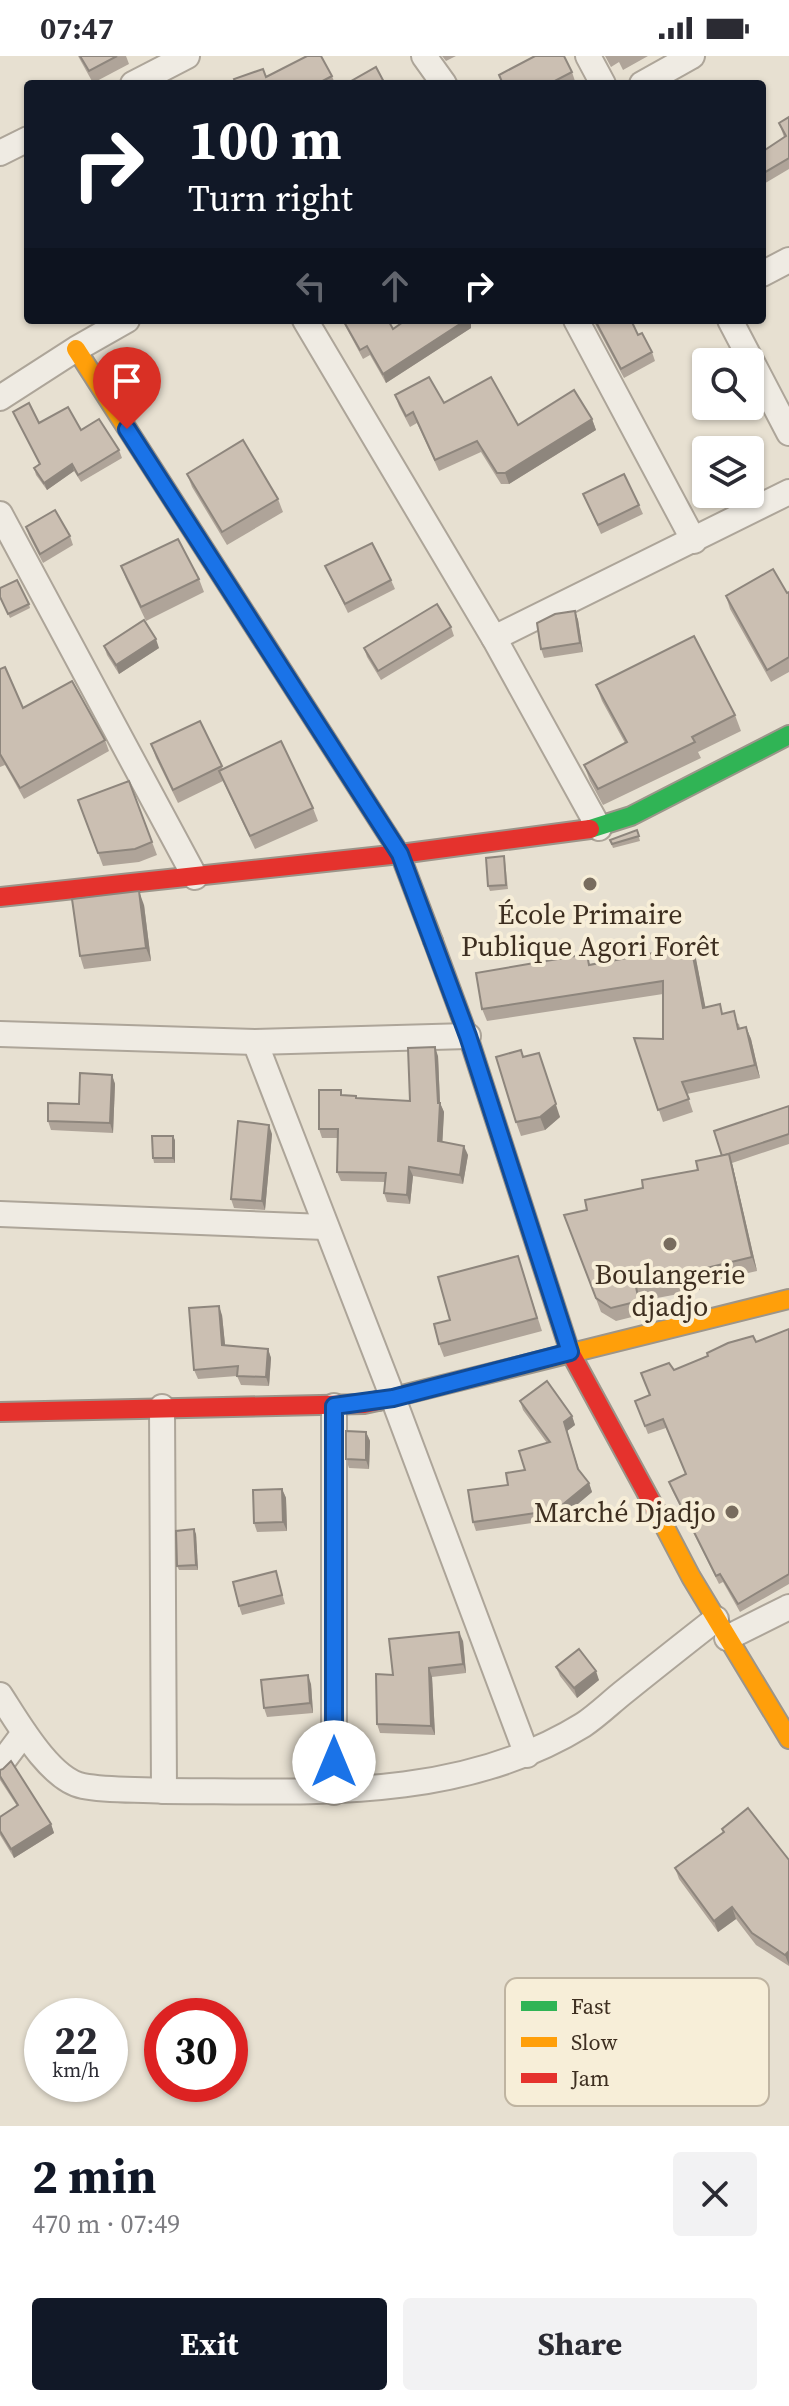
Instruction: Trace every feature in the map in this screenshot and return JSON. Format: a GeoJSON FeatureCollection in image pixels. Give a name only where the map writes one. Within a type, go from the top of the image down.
{"type":"FeatureCollection","features":[{"type":"Feature","properties":{"kind":"street"},"geometry":{"type":"LineString","coordinates":[[141,80],[187,56]]}},
{"type":"Feature","properties":{"kind":"street"},"geometry":{"type":"LineString","coordinates":[[424,56],[441,80]]}},
{"type":"Feature","properties":{"kind":"street"},"geometry":{"type":"LineString","coordinates":[[588,56],[601,80]]}},
{"type":"Feature","properties":{"kind":"street"},"geometry":{"type":"LineString","coordinates":[[649,80],[692,56]]}},
{"type":"Feature","properties":{"kind":"street"},"geometry":{"type":"LineString","coordinates":[[0,153],[24,141]]}},
{"type":"Feature","properties":{"kind":"street"},"geometry":{"type":"LineString","coordinates":[[766,272],[789,260]]}},
{"type":"Feature","properties":{"kind":"street"},"geometry":{"type":"LineString","coordinates":[[0,398],[120,324]]}},
{"type":"Feature","properties":{"kind":"street"},"geometry":{"type":"LineString","coordinates":[[307,324],[494,638],[599,828]]}},
{"type":"Feature","properties":{"kind":"street"},"geometry":{"type":"LineString","coordinates":[[578,324],[694,541]]}},
{"type":"Feature","properties":{"kind":"street"},"geometry":{"type":"LineString","coordinates":[[732,324],[789,433]]}},
{"type":"Feature","properties":{"kind":"street"},"geometry":{"type":"LineString","coordinates":[[76,349],[400,854],[468,1036],[570,1352],[722,1629],[789,1739]]}},
{"type":"Feature","properties":{"kind":"street"},"geometry":{"type":"LineString","coordinates":[[494,638],[789,492]]}},
{"type":"Feature","properties":{"kind":"street"},"geometry":{"type":"LineString","coordinates":[[0,514],[195,877]]}},
{"type":"Feature","properties":{"kind":"street"},"geometry":{"type":"LineString","coordinates":[[0,897],[400,854],[599,828],[631,816],[789,735]]}},
{"type":"Feature","properties":{"kind":"street"},"geometry":{"type":"LineString","coordinates":[[0,1034],[255,1042],[468,1036]]}},
{"type":"Feature","properties":{"kind":"street"},"geometry":{"type":"LineString","coordinates":[[255,1042],[527,1755]]}},
{"type":"Feature","properties":{"kind":"street"},"geometry":{"type":"LineString","coordinates":[[0,1214],[325,1227]]}},
{"type":"Feature","properties":{"kind":"street"},"geometry":{"type":"LineString","coordinates":[[0,1412],[334,1406],[393,1398],[789,1299]]}},
{"type":"Feature","properties":{"kind":"street"},"geometry":{"type":"LineString","coordinates":[[334,1406],[334,1792]]}},
{"type":"Feature","properties":{"kind":"street"},"geometry":{"type":"LineString","coordinates":[[162,1407],[164,1791]]}},
{"type":"Feature","properties":{"kind":"street"},"geometry":{"type":"LineString","coordinates":[[0,1695],[24,1733],[65,1778],[80,1785],[164,1791],[334,1792],[388,1788],[473,1773],[527,1755],[584,1724],[722,1629],[789,1607]]}},
{"type":"Feature","properties":{"kind":"street"},"geometry":{"type":"LineString","coordinates":[[0,1765],[24,1733]]}},
{"type":"Feature","properties":{"kind":"building"},"geometry":{"type":"Polygon","coordinates":[[[80,56],[117,56],[89,71],[80,56]]]}},
{"type":"Feature","properties":{"kind":"building"},"geometry":{"type":"Polygon","coordinates":[[[307,56],[321,56],[332,76],[324,80],[234,79],[263,69],[266,77],[307,56]]]}},
{"type":"Feature","properties":{"kind":"building"},"geometry":{"type":"Polygon","coordinates":[[[535,56],[564,56],[572,72],[557,80],[501,80],[499,75],[535,56]]]}},
{"type":"Feature","properties":{"kind":"building"},"geometry":{"type":"Polygon","coordinates":[[[376,67],[383,80],[353,80],[376,67]]]}},
{"type":"Feature","properties":{"kind":"building"},"geometry":{"type":"Polygon","coordinates":[[[789,117],[789,158],[766,172],[766,149],[786,136],[779,123],[789,117]]]}},
{"type":"Feature","properties":{"kind":"building"},"geometry":{"type":"Polygon","coordinates":[[[345,324],[390,324],[393,329],[400,324],[460,324],[383,374],[367,346],[360,350],[345,324]]]}},
{"type":"Feature","properties":{"kind":"building"},"geometry":{"type":"Polygon","coordinates":[[[597,324],[633,324],[638,335],[642,333],[652,352],[621,369],[597,324]]]}},
{"type":"Feature","properties":{"kind":"building"},"geometry":{"type":"Polygon","coordinates":[[[429,377],[444,403],[491,377],[518,425],[574,390],[592,419],[505,473],[497,473],[477,441],[435,460],[413,412],[406,416],[395,395],[429,377]]]}},
{"type":"Feature","properties":{"kind":"building"},"geometry":{"type":"Polygon","coordinates":[[[29,403],[39,423],[68,407],[81,430],[99,419],[119,450],[78,475],[72,464],[44,483],[34,468],[40,464],[13,412],[29,403]]]}},
{"type":"Feature","properties":{"kind":"building"},"geometry":{"type":"Polygon","coordinates":[[[243,440],[278,499],[222,532],[187,474],[243,440]]]}},
{"type":"Feature","properties":{"kind":"building"},"geometry":{"type":"Polygon","coordinates":[[[624,474],[639,505],[598,525],[583,494],[624,474]]]}},
{"type":"Feature","properties":{"kind":"building"},"geometry":{"type":"Polygon","coordinates":[[[55,510],[70,536],[40,554],[26,527],[55,510]]]}},
{"type":"Feature","properties":{"kind":"building"},"geometry":{"type":"Polygon","coordinates":[[[178,539],[199,579],[141,607],[121,566],[178,539]]]}},
{"type":"Feature","properties":{"kind":"building"},"geometry":{"type":"Polygon","coordinates":[[[372,543],[391,580],[345,604],[325,566],[372,543]]]}},
{"type":"Feature","properties":{"kind":"building"},"geometry":{"type":"Polygon","coordinates":[[[773,569],[789,592],[789,657],[767,670],[726,596],[773,569]]]}},
{"type":"Feature","properties":{"kind":"building"},"geometry":{"type":"Polygon","coordinates":[[[17,580],[29,604],[8,614],[0,597],[0,588],[17,580]]]}},
{"type":"Feature","properties":{"kind":"building"},"geometry":{"type":"Polygon","coordinates":[[[437,604],[451,627],[378,671],[364,648],[437,604]]]}},
{"type":"Feature","properties":{"kind":"building"},"geometry":{"type":"Polygon","coordinates":[[[575,611],[580,643],[541,649],[537,623],[555,614],[575,611]]]}},
{"type":"Feature","properties":{"kind":"building"},"geometry":{"type":"Polygon","coordinates":[[[144,620],[156,639],[116,665],[104,646],[144,620]]]}},
{"type":"Feature","properties":{"kind":"building"},"geometry":{"type":"Polygon","coordinates":[[[694,636],[735,715],[692,737],[695,742],[598,789],[584,765],[627,742],[596,685],[694,636]]]}},
{"type":"Feature","properties":{"kind":"building"},"geometry":{"type":"Polygon","coordinates":[[[5,667],[23,708],[72,681],[105,740],[20,788],[0,754],[0,669],[5,667]]]}},
{"type":"Feature","properties":{"kind":"building"},"geometry":{"type":"Polygon","coordinates":[[[200,721],[222,766],[173,790],[151,744],[200,721]]]}},
{"type":"Feature","properties":{"kind":"building"},"geometry":{"type":"Polygon","coordinates":[[[281,741],[313,808],[250,836],[219,771],[281,741]]]}},
{"type":"Feature","properties":{"kind":"building"},"geometry":{"type":"Polygon","coordinates":[[[129,781],[152,842],[135,849],[98,853],[78,800],[129,781]]]}},
{"type":"Feature","properties":{"kind":"building"},"geometry":{"type":"Polygon","coordinates":[[[637,830],[639,836],[612,844],[610,840],[637,830]]]}},
{"type":"Feature","properties":{"kind":"building"},"geometry":{"type":"Polygon","coordinates":[[[504,856],[506,885],[488,886],[486,858],[504,856]]]}},
{"type":"Feature","properties":{"kind":"building"},"geometry":{"type":"Polygon","coordinates":[[[139,891],[146,948],[80,956],[72,899],[139,891]]]}},
{"type":"Feature","properties":{"kind":"building"},"geometry":{"type":"Polygon","coordinates":[[[691,946],[703,1008],[720,1004],[722,1014],[734,1011],[738,1029],[746,1027],[755,1065],[682,1082],[689,1099],[658,1110],[634,1038],[663,1039],[663,981],[482,1009],[476,973],[587,954],[589,965],[691,946]]]}},
{"type":"Feature","properties":{"kind":"building"},"geometry":{"type":"Polygon","coordinates":[[[435,1047],[440,1103],[438,1141],[464,1146],[460,1175],[409,1167],[407,1195],[384,1193],[386,1173],[337,1172],[338,1129],[319,1129],[319,1090],[341,1090],[341,1095],[356,1098],[410,1101],[408,1048],[435,1047]]]}},
{"type":"Feature","properties":{"kind":"building"},"geometry":{"type":"Polygon","coordinates":[[[521,1050],[523,1057],[539,1053],[556,1104],[540,1117],[516,1122],[496,1057],[521,1050]]]}},
{"type":"Feature","properties":{"kind":"building"},"geometry":{"type":"Polygon","coordinates":[[[80,1073],[112,1075],[110,1123],[48,1121],[48,1103],[79,1104],[80,1073]]]}},
{"type":"Feature","properties":{"kind":"building"},"geometry":{"type":"Polygon","coordinates":[[[789,1106],[789,1134],[722,1156],[714,1131],[789,1106]]]}},
{"type":"Feature","properties":{"kind":"building"},"geometry":{"type":"Polygon","coordinates":[[[238,1121],[269,1125],[262,1201],[231,1199],[238,1121]]]}},
{"type":"Feature","properties":{"kind":"building"},"geometry":{"type":"Polygon","coordinates":[[[152,1136],[173,1136],[173,1158],[153,1158],[152,1136]]]}},
{"type":"Feature","properties":{"kind":"building"},"geometry":{"type":"Polygon","coordinates":[[[729,1154],[752,1257],[694,1271],[695,1277],[636,1287],[639,1301],[611,1308],[596,1298],[564,1215],[587,1210],[585,1200],[643,1188],[642,1180],[698,1170],[696,1161],[729,1154]]]}},
{"type":"Feature","properties":{"kind":"building"},"geometry":{"type":"Polygon","coordinates":[[[518,1256],[537,1318],[439,1344],[434,1324],[450,1320],[438,1277],[518,1256]]]}},
{"type":"Feature","properties":{"kind":"building"},"geometry":{"type":"Polygon","coordinates":[[[219,1306],[222,1345],[268,1349],[266,1377],[237,1376],[238,1366],[194,1370],[189,1308],[219,1306]]]}},
{"type":"Feature","properties":{"kind":"building","name":"Marché Djadjo"},"geometry":{"type":"Polygon","coordinates":[[[789,1329],[789,1574],[738,1604],[720,1574],[716,1576],[669,1482],[686,1474],[663,1419],[645,1426],[635,1401],[650,1395],[641,1373],[669,1363],[674,1370],[708,1356],[707,1353],[728,1343],[753,1336],[756,1342],[789,1329]]]}},
{"type":"Feature","properties":{"kind":"building"},"geometry":{"type":"Polygon","coordinates":[[[547,1381],[572,1416],[564,1422],[578,1469],[589,1483],[556,1510],[473,1522],[468,1490],[508,1485],[506,1473],[525,1470],[519,1451],[550,1442],[520,1401],[547,1381]]]}},
{"type":"Feature","properties":{"kind":"building"},"geometry":{"type":"Polygon","coordinates":[[[346,1431],[366,1432],[366,1460],[346,1459],[346,1431]]]}},
{"type":"Feature","properties":{"kind":"building"},"geometry":{"type":"Polygon","coordinates":[[[282,1489],[283,1522],[254,1523],[253,1490],[282,1489]]]}},
{"type":"Feature","properties":{"kind":"building"},"geometry":{"type":"Polygon","coordinates":[[[194,1529],[196,1565],[177,1566],[176,1531],[194,1529]]]}},
{"type":"Feature","properties":{"kind":"building"},"geometry":{"type":"Polygon","coordinates":[[[276,1571],[282,1595],[239,1606],[233,1582],[276,1571]]]}},
{"type":"Feature","properties":{"kind":"building"},"geometry":{"type":"Polygon","coordinates":[[[459,1632],[463,1664],[429,1668],[431,1726],[377,1724],[376,1674],[393,1675],[389,1639],[459,1632]]]}},
{"type":"Feature","properties":{"kind":"building"},"geometry":{"type":"Polygon","coordinates":[[[579,1649],[596,1671],[574,1688],[556,1667],[579,1649]]]}},
{"type":"Feature","properties":{"kind":"building"},"geometry":{"type":"Polygon","coordinates":[[[308,1675],[310,1703],[264,1708],[261,1680],[308,1675]]]}},
{"type":"Feature","properties":{"kind":"building"},"geometry":{"type":"Polygon","coordinates":[[[11,1761],[51,1824],[11,1849],[0,1831],[0,1817],[18,1805],[0,1776],[0,1770],[11,1761]]]}},
{"type":"Feature","properties":{"kind":"building"},"geometry":{"type":"Polygon","coordinates":[[[748,1808],[789,1860],[789,1951],[785,1955],[752,1933],[732,1907],[714,1921],[675,1868],[724,1832],[722,1829],[748,1808]]]}},
{"type":"Feature","properties":{"kind":"traffic: fast"},"geometry":{"type":"LineString","coordinates":[[590,829],[631,816],[789,735]]}},
{"type":"Feature","properties":{"kind":"traffic: slow"},"geometry":{"type":"LineString","coordinates":[[76,349],[400,854],[433,941]]}},
{"type":"Feature","properties":{"kind":"traffic: slow"},"geometry":{"type":"LineString","coordinates":[[378,1401],[789,1299]]}},
{"type":"Feature","properties":{"kind":"traffic: slow"},"geometry":{"type":"LineString","coordinates":[[658,1514],[691,1577],[789,1739]]}},
{"type":"Feature","properties":{"kind":"traffic: jam"},"geometry":{"type":"LineString","coordinates":[[0,897],[400,854],[590,829]]}},
{"type":"Feature","properties":{"kind":"traffic: jam"},"geometry":{"type":"LineString","coordinates":[[433,941],[468,1036],[570,1352],[658,1514]]}},
{"type":"Feature","properties":{"kind":"traffic: jam"},"geometry":{"type":"LineString","coordinates":[[0,1412],[364,1404],[378,1401]]}},
{"type":"Feature","properties":{"kind":"place","name":"École Primaire Publique Agori Forêt"},"geometry":{"type":"Point","coordinates":[590,884]}},
{"type":"Feature","properties":{"kind":"place","name":"Boulangerie djadjo"},"geometry":{"type":"Point","coordinates":[670,1244]}},
{"type":"Feature","properties":{"kind":"place","name":"Marché Djadjo"},"geometry":{"type":"Point","coordinates":[732,1512]}},
{"type":"Feature","properties":{"kind":"route"},"geometry":{"type":"LineString","coordinates":[[127,429],[400,854],[468,1036],[570,1352],[393,1398],[334,1406],[334,1762]]}}]}
